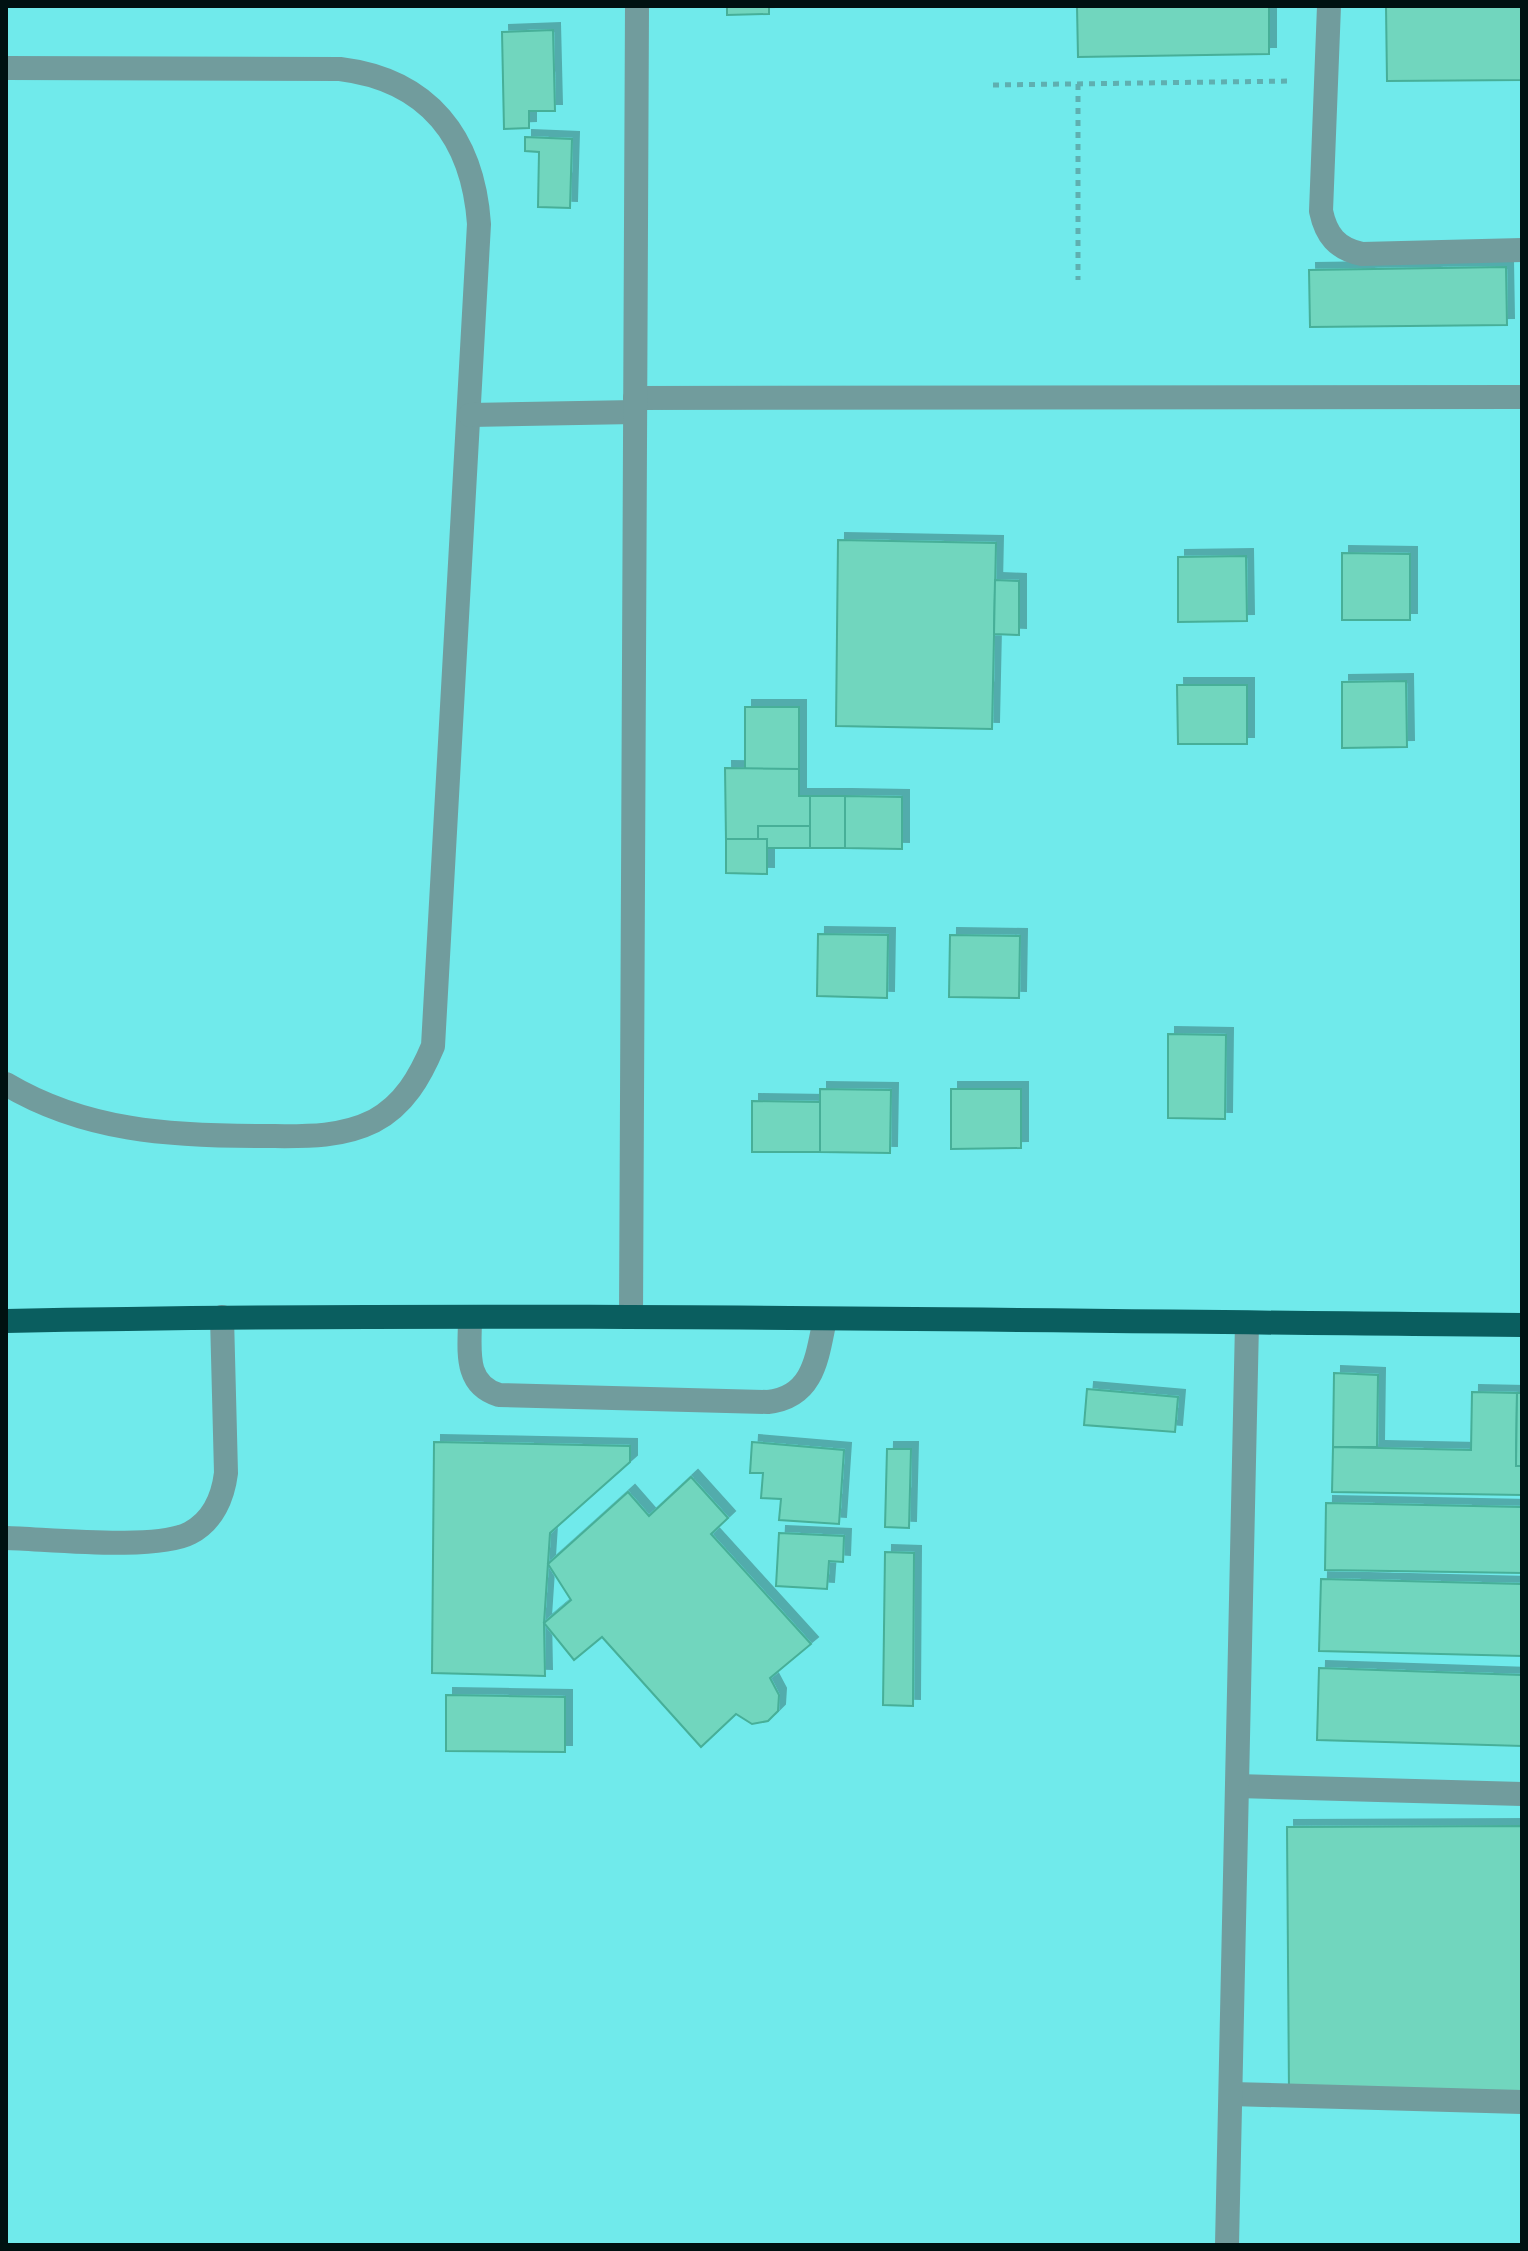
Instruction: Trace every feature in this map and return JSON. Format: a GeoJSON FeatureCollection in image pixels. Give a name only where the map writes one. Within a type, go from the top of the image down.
{"type":"FeatureCollection","features":[{"type":"Feature","properties":{"kind":"main road"},"geometry":{"type":"LineString","coordinates":[[6,1321],[222,1317],[631,1317],[1522,1325]]}},
{"type":"Feature","properties":{"kind":"street"},"geometry":{"type":"LineString","coordinates":[[631,1317],[637,6]]}},
{"type":"Feature","properties":{"kind":"street"},"geometry":{"type":"LineString","coordinates":[[1329,6],[1321,211],[1323,224],[1338,245],[1362,254],[1522,250]]}},
{"type":"Feature","properties":{"kind":"street"},"geometry":{"type":"LineString","coordinates":[[6,68],[340,69],[368,72],[420,97],[457,141],[470,167],[477,196],[470,415],[433,1046],[420,1075],[401,1101],[375,1120],[346,1132],[314,1136],[147,1133],[59,1110],[6,1084]]}},
{"type":"Feature","properties":{"kind":"street"},"geometry":{"type":"LineString","coordinates":[[470,415],[635,405],[1522,397]]}},
{"type":"Feature","properties":{"kind":"street"},"geometry":{"type":"LineString","coordinates":[[6,1538],[154,1541],[190,1533],[205,1522],[224,1491],[226,1473],[222,1317]]}},
{"type":"Feature","properties":{"kind":"street"},"geometry":{"type":"LineString","coordinates":[[470,1318],[471,1373],[478,1384],[499,1395],[768,1402],[795,1394],[806,1384],[814,1371],[825,1319]]}},
{"type":"Feature","properties":{"kind":"street"},"geometry":{"type":"LineString","coordinates":[[1227,2245],[1247,1323]]}},
{"type":"Feature","properties":{"kind":"street"},"geometry":{"type":"LineString","coordinates":[[1237,1786],[1522,1794]]}},
{"type":"Feature","properties":{"kind":"street"},"geometry":{"type":"LineString","coordinates":[[1231,2094],[1522,2102]]}},
{"type":"Feature","properties":{"kind":"path"},"geometry":{"type":"LineString","coordinates":[[993,85],[1326,80]]}},
{"type":"Feature","properties":{"kind":"path"},"geometry":{"type":"LineString","coordinates":[[1078,84],[1078,280]]}},
{"type":"Feature","properties":{"kind":"shaded area"},"geometry":{"type":"Polygon","coordinates":[[[6,6],[1522,6],[1522,2245],[6,2245],[6,6]]]}},
{"type":"Feature","properties":{"kind":"building"},"geometry":{"type":"Polygon","coordinates":[[[727,6],[769,6],[769,14],[727,15],[727,6]]]}},
{"type":"Feature","properties":{"kind":"building"},"geometry":{"type":"Polygon","coordinates":[[[1077,6],[1269,6],[1269,54],[1078,57],[1077,6]]]}},
{"type":"Feature","properties":{"kind":"building"},"geometry":{"type":"Polygon","coordinates":[[[1386,6],[1522,6],[1522,80],[1387,81],[1386,6]]]}},
{"type":"Feature","properties":{"kind":"building"},"geometry":{"type":"Polygon","coordinates":[[[553,30],[555,111],[529,111],[529,128],[504,129],[502,32],[553,30]]]}},
{"type":"Feature","properties":{"kind":"building"},"geometry":{"type":"Polygon","coordinates":[[[525,137],[572,139],[570,208],[538,207],[539,152],[525,151],[525,137]]]}},
{"type":"Feature","properties":{"kind":"building"},"geometry":{"type":"Polygon","coordinates":[[[1506,267],[1507,325],[1310,327],[1309,270],[1506,267]]]}},
{"type":"Feature","properties":{"kind":"building"},"geometry":{"type":"Polygon","coordinates":[[[838,540],[996,543],[992,729],[836,726],[838,540]]]}},
{"type":"Feature","properties":{"kind":"building"},"geometry":{"type":"Polygon","coordinates":[[[1342,553],[1410,554],[1410,620],[1342,620],[1342,553]]]}},
{"type":"Feature","properties":{"kind":"building"},"geometry":{"type":"Polygon","coordinates":[[[1246,556],[1247,621],[1178,622],[1178,557],[1246,556]]]}},
{"type":"Feature","properties":{"kind":"building"},"geometry":{"type":"Polygon","coordinates":[[[995,580],[1019,581],[1019,635],[994,634],[995,580]]]}},
{"type":"Feature","properties":{"kind":"building"},"geometry":{"type":"Polygon","coordinates":[[[1406,681],[1407,747],[1342,748],[1342,682],[1406,681]]]}},
{"type":"Feature","properties":{"kind":"building"},"geometry":{"type":"Polygon","coordinates":[[[1177,685],[1247,685],[1247,744],[1178,744],[1177,685]]]}},
{"type":"Feature","properties":{"kind":"building"},"geometry":{"type":"Polygon","coordinates":[[[745,707],[799,707],[799,769],[745,769],[745,707]]]}},
{"type":"Feature","properties":{"kind":"building"},"geometry":{"type":"Polygon","coordinates":[[[725,768],[799,769],[799,796],[810,796],[810,826],[758,826],[758,839],[726,839],[725,768]]]}},
{"type":"Feature","properties":{"kind":"building"},"geometry":{"type":"Polygon","coordinates":[[[810,796],[845,796],[845,848],[810,848],[810,796]]]}},
{"type":"Feature","properties":{"kind":"building"},"geometry":{"type":"Polygon","coordinates":[[[845,796],[902,797],[902,849],[845,848],[845,796]]]}},
{"type":"Feature","properties":{"kind":"building"},"geometry":{"type":"Polygon","coordinates":[[[758,826],[810,826],[810,848],[766,848],[767,839],[758,839],[758,826]]]}},
{"type":"Feature","properties":{"kind":"building"},"geometry":{"type":"Polygon","coordinates":[[[726,839],[767,839],[767,874],[726,873],[726,839]]]}},
{"type":"Feature","properties":{"kind":"building"},"geometry":{"type":"Polygon","coordinates":[[[818,934],[888,935],[887,998],[817,996],[818,934]]]}},
{"type":"Feature","properties":{"kind":"building"},"geometry":{"type":"Polygon","coordinates":[[[950,935],[1020,936],[1019,998],[949,997],[950,935]]]}},
{"type":"Feature","properties":{"kind":"building"},"geometry":{"type":"Polygon","coordinates":[[[1168,1034],[1226,1035],[1225,1119],[1168,1118],[1168,1034]]]}},
{"type":"Feature","properties":{"kind":"building"},"geometry":{"type":"Polygon","coordinates":[[[820,1089],[891,1090],[890,1153],[820,1152],[820,1089]]]}},
{"type":"Feature","properties":{"kind":"building"},"geometry":{"type":"Polygon","coordinates":[[[951,1089],[1021,1089],[1021,1148],[951,1149],[951,1089]]]}},
{"type":"Feature","properties":{"kind":"building"},"geometry":{"type":"Polygon","coordinates":[[[752,1101],[820,1102],[820,1152],[752,1152],[752,1101]]]}},
{"type":"Feature","properties":{"kind":"building"},"geometry":{"type":"Polygon","coordinates":[[[1334,1373],[1378,1375],[1377,1447],[1333,1447],[1334,1373]]]}},
{"type":"Feature","properties":{"kind":"building"},"geometry":{"type":"Polygon","coordinates":[[[1087,1389],[1178,1397],[1175,1432],[1084,1425],[1087,1389]]]}},
{"type":"Feature","properties":{"kind":"building"},"geometry":{"type":"Polygon","coordinates":[[[1472,1392],[1517,1393],[1516,1466],[1522,1466],[1522,1495],[1332,1492],[1333,1447],[1471,1450],[1472,1392]]]}},
{"type":"Feature","properties":{"kind":"building"},"geometry":{"type":"Polygon","coordinates":[[[1517,1393],[1522,1393],[1522,1466],[1516,1466],[1517,1393]]]}},
{"type":"Feature","properties":{"kind":"building"},"geometry":{"type":"Polygon","coordinates":[[[434,1442],[630,1446],[630,1462],[550,1533],[544,1623],[545,1676],[432,1673],[434,1442]]]}},
{"type":"Feature","properties":{"kind":"building"},"geometry":{"type":"Polygon","coordinates":[[[752,1442],[844,1450],[839,1524],[779,1520],[781,1499],[761,1498],[763,1473],[750,1473],[752,1442]]]}},
{"type":"Feature","properties":{"kind":"building"},"geometry":{"type":"Polygon","coordinates":[[[887,1449],[911,1449],[909,1528],[885,1527],[887,1449]]]}},
{"type":"Feature","properties":{"kind":"building"},"geometry":{"type":"Polygon","coordinates":[[[691,1477],[728,1518],[711,1534],[811,1644],[770,1678],[779,1695],[778,1711],[768,1721],[752,1724],[736,1714],[701,1747],[602,1637],[574,1660],[544,1623],[571,1600],[548,1564],[628,1492],[649,1516],[691,1477]]]}},
{"type":"Feature","properties":{"kind":"building"},"geometry":{"type":"Polygon","coordinates":[[[1326,1503],[1522,1507],[1522,1573],[1325,1570],[1326,1503]]]}},
{"type":"Feature","properties":{"kind":"building"},"geometry":{"type":"Polygon","coordinates":[[[779,1533],[844,1536],[843,1562],[829,1561],[827,1589],[776,1586],[779,1533]]]}},
{"type":"Feature","properties":{"kind":"building"},"geometry":{"type":"Polygon","coordinates":[[[885,1552],[914,1553],[913,1706],[883,1705],[885,1552]]]}},
{"type":"Feature","properties":{"kind":"building"},"geometry":{"type":"Polygon","coordinates":[[[1321,1579],[1522,1584],[1522,1656],[1319,1651],[1321,1579]]]}},
{"type":"Feature","properties":{"kind":"building"},"geometry":{"type":"Polygon","coordinates":[[[1319,1668],[1522,1675],[1522,1746],[1317,1740],[1319,1668]]]}},
{"type":"Feature","properties":{"kind":"building"},"geometry":{"type":"Polygon","coordinates":[[[446,1695],[565,1697],[565,1752],[446,1751],[446,1695]]]}},
{"type":"Feature","properties":{"kind":"building"},"geometry":{"type":"Polygon","coordinates":[[[1522,1826],[1522,2094],[1289,2094],[1287,1827],[1522,1826]]]}}]}
